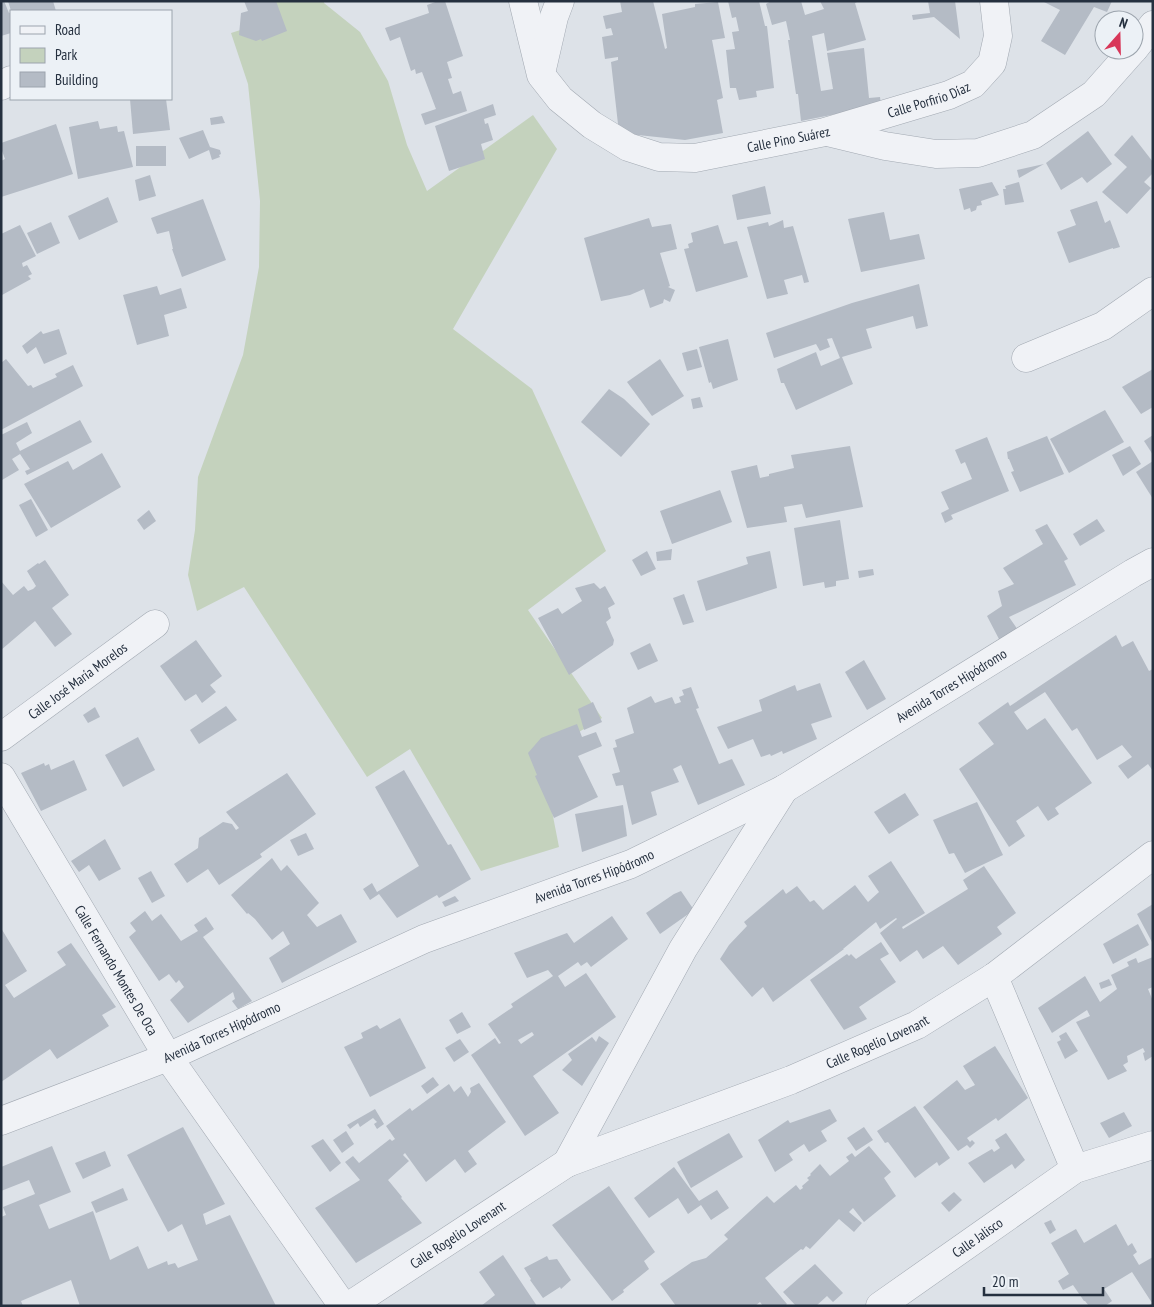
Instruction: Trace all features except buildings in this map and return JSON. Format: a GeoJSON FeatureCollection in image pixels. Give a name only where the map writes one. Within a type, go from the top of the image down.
{"type":"FeatureCollection","features":[{"type":"Feature","properties":{"kind":"street","name":"Calle Pino Suárez"},"geometry":{"type":"LineString","coordinates":[[523,1],[541,75],[560,99],[592,126],[628,146],[658,157],[695,158],[826,132],[885,146],[936,154],[978,154],[1033,135],[1094,94],[1123,60]]}},
{"type":"Feature","properties":{"kind":"street"},"geometry":{"type":"LineString","coordinates":[[541,75],[554,17],[560,1]]}},
{"type":"Feature","properties":{"kind":"street","name":"Calle Porfirio Díaz"},"geometry":{"type":"LineString","coordinates":[[826,132],[949,96],[973,84],[992,63],[998,36],[994,1]]}},
{"type":"Feature","properties":{"kind":"street","name":"Calle Pino Suárez"},"geometry":{"type":"LineString","coordinates":[[1144,36],[1153,25]]}},
{"type":"Feature","properties":{"kind":"street"},"geometry":{"type":"LineString","coordinates":[[1026,358],[1103,326],[1153,291]]}},
{"type":"Feature","properties":{"kind":"street","name":"Avenida Torres Hipódromo"},"geometry":{"type":"LineString","coordinates":[[1,1121],[168,1057],[424,939],[631,864],[784,788],[1153,562]]}},
{"type":"Feature","properties":{"kind":"street","name":"Calle José María Morelos"},"geometry":{"type":"LineString","coordinates":[[1,737],[155,624]]}},
{"type":"Feature","properties":{"kind":"street","name":"Calle Fernando Montes De Oca"},"geometry":{"type":"LineString","coordinates":[[1,776],[168,1057],[343,1306]]}},
{"type":"Feature","properties":{"kind":"street","name":"Calle Rogelio Lovenant"},"geometry":{"type":"LineString","coordinates":[[567,1163],[683,949],[784,788]]}},
{"type":"Feature","properties":{"kind":"street","name":"Calle Rogelio Lovenant"},"geometry":{"type":"LineString","coordinates":[[349,1306],[567,1163],[791,1080],[917,1025],[994,977],[1153,855]]}},
{"type":"Feature","properties":{"kind":"street"},"geometry":{"type":"LineString","coordinates":[[994,977],[1075,1169]]}},
{"type":"Feature","properties":{"kind":"street","name":"Calle Jalisco"},"geometry":{"type":"LineString","coordinates":[[880,1306],[1075,1169],[1153,1144]]}},
{"type":"Feature","properties":{"kind":"green space"},"geometry":{"type":"Polygon","coordinates":[[[262,1],[324,1],[324,3],[360,32],[388,81],[407,145],[427,191],[533,115],[557,149],[453,329],[532,389],[606,551],[528,610],[602,718],[541,755],[559,847],[481,871],[410,749],[367,777],[244,587],[197,611],[188,575],[195,530],[198,477],[243,355],[259,267],[260,201],[248,84],[231,33],[253,26],[262,1]]]}}]}
